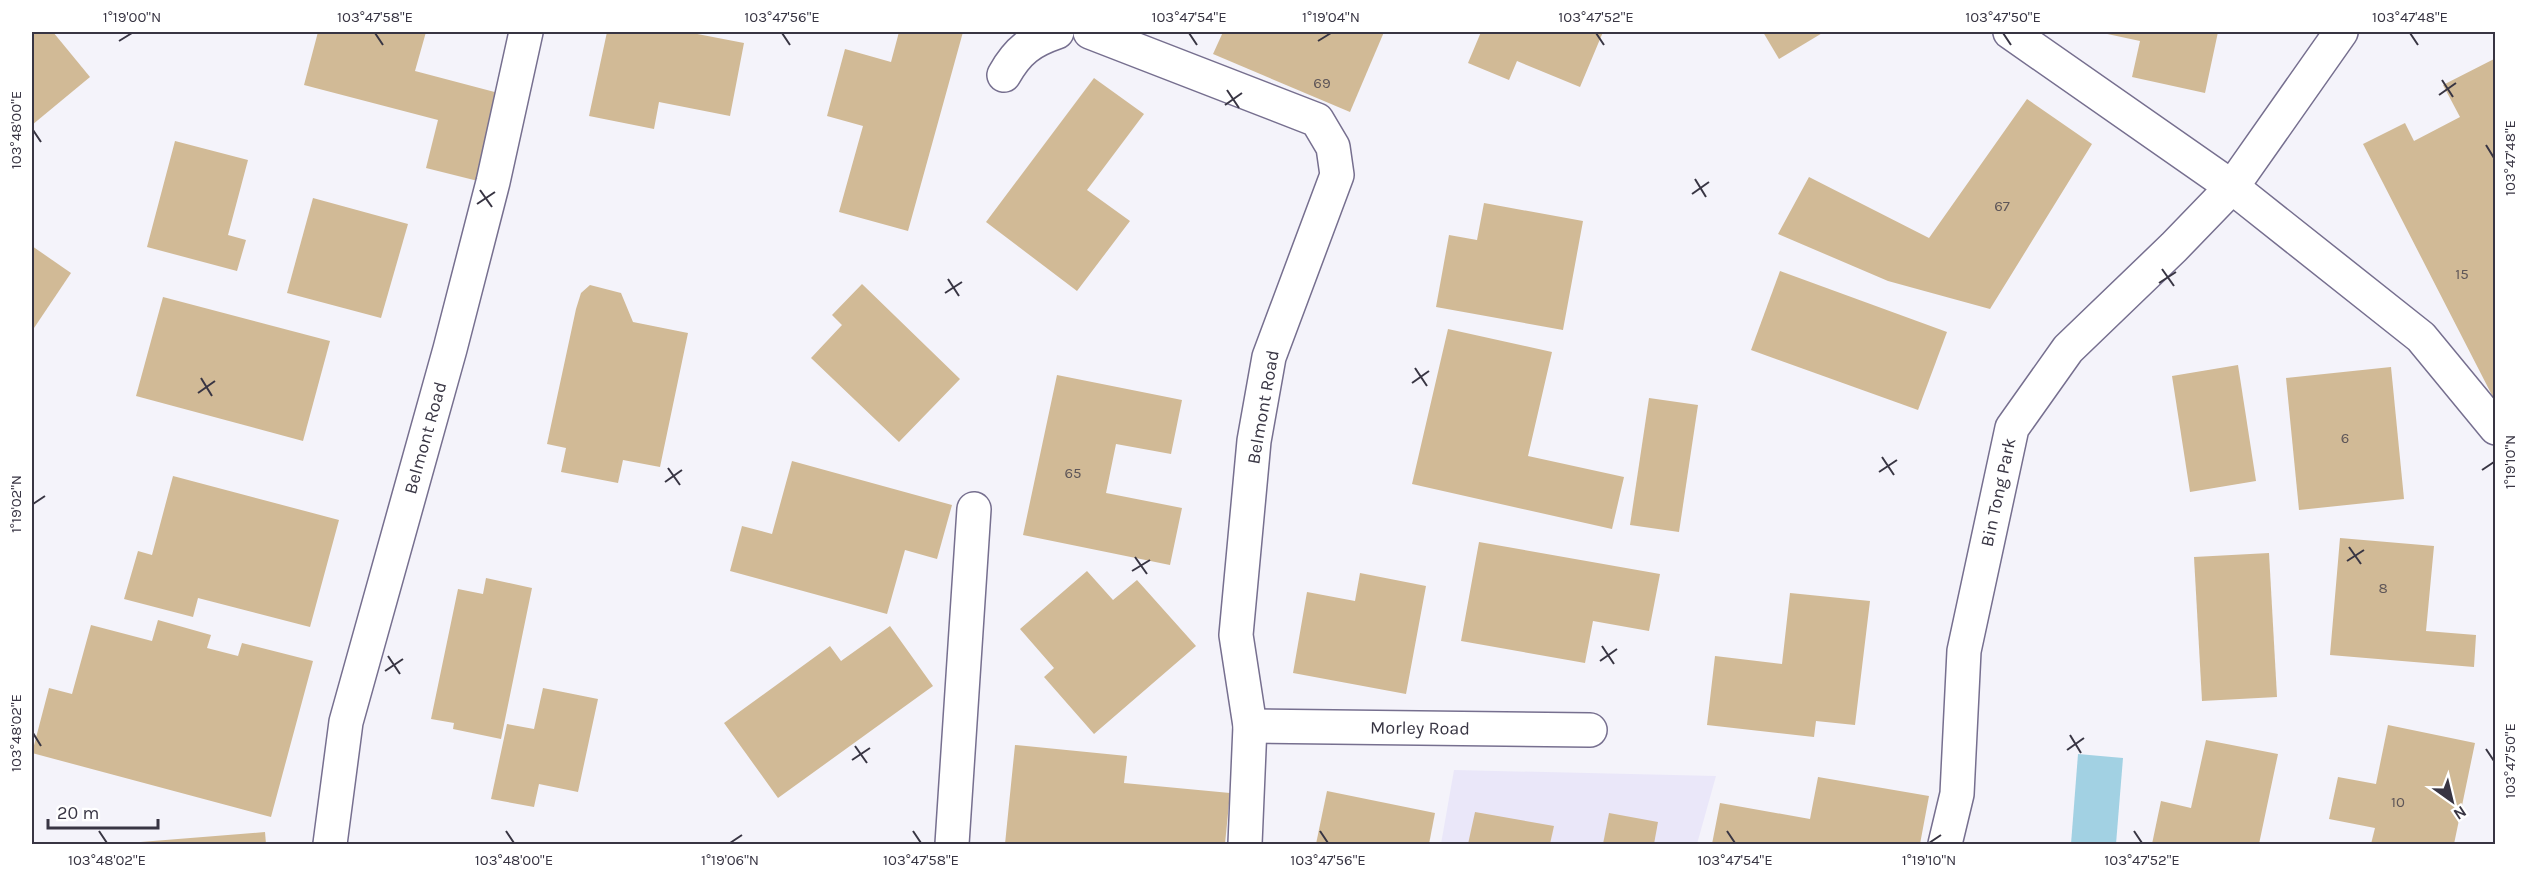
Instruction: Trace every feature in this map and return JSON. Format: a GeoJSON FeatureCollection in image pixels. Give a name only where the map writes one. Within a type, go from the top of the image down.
{"type":"FeatureCollection","features":[{"type":"Feature","properties":{"kind":"street","name":"Belmont Road"},"geometry":{"type":"LineString","coordinates":[[330,844],[346,722],[450,349],[492,182],[526,32]]}},
{"type":"Feature","properties":{"kind":"street"},"geometry":{"type":"LineString","coordinates":[[1004,75],[1015,56],[1042,37],[1058,32]]}},
{"type":"Feature","properties":{"kind":"street","name":"Belmont Road"},"geometry":{"type":"LineString","coordinates":[[1090,32],[1317,120],[1334,147],[1337,175],[1269,357],[1254,441],[1236,635],[1250,726],[1245,844]]}},
{"type":"Feature","properties":{"kind":"street"},"geometry":{"type":"LineString","coordinates":[[2010,32],[2232,187],[2421,338],[2496,428]]}},
{"type":"Feature","properties":{"kind":"street","name":"Bin Tong Park"},"geometry":{"type":"LineString","coordinates":[[1945,844],[1957,794],[1964,651],[2012,428],[2068,349],[2174,247],[2232,187],[2341,32]]}},
{"type":"Feature","properties":{"kind":"street"},"geometry":{"type":"LineString","coordinates":[[952,844],[974,509]]}},
{"type":"Feature","properties":{"kind":"street","name":"Morley Road"},"geometry":{"type":"LineString","coordinates":[[1250,726],[1590,730]]}},
{"type":"Feature","properties":{"kind":"shaded area"},"geometry":{"type":"Polygon","coordinates":[[[1454,770],[1716,776],[1697,844],[1441,844],[1454,770]]]}},
{"type":"Feature","properties":{"kind":"water"},"geometry":{"type":"Polygon","coordinates":[[[2078,754],[2123,758],[2116,844],[2071,844],[2078,754]]]}},
{"type":"Feature","properties":{"kind":"building"},"geometry":{"type":"Polygon","coordinates":[[[36,32],[53,32],[90,77],[32,125],[32,35],[36,32]]]}},
{"type":"Feature","properties":{"kind":"building"},"geometry":{"type":"Polygon","coordinates":[[[318,32],[426,32],[415,71],[506,95],[482,182],[426,168],[438,120],[304,85],[318,32]]]}},
{"type":"Feature","properties":{"kind":"building"},"geometry":{"type":"Polygon","coordinates":[[[607,32],[687,32],[744,43],[730,116],[659,102],[654,129],[589,116],[607,32]]]}},
{"type":"Feature","properties":{"kind":"building"},"geometry":{"type":"Polygon","coordinates":[[[899,32],[963,32],[908,231],[839,212],[863,126],[827,116],[845,49],[891,62],[899,32]]]}},
{"type":"Feature","properties":{"kind":"building"},"geometry":{"type":"Polygon","coordinates":[[[1223,32],[1384,32],[1350,112],[1213,54],[1223,32]]]}},
{"type":"Feature","properties":{"kind":"building"},"geometry":{"type":"Polygon","coordinates":[[[1481,32],[1603,32],[1580,87],[1517,61],[1509,80],[1468,63],[1481,32]]]}},
{"type":"Feature","properties":{"kind":"building"},"geometry":{"type":"Polygon","coordinates":[[[1763,32],[1824,32],[1779,59],[1763,32]]]}},
{"type":"Feature","properties":{"kind":"building"},"geometry":{"type":"Polygon","coordinates":[[[2098,32],[2218,32],[2205,93],[2132,77],[2140,41],[2098,32]]]}},
{"type":"Feature","properties":{"kind":"building"},"geometry":{"type":"Polygon","coordinates":[[[2496,58],[2496,403],[2363,144],[2405,123],[2414,141],[2460,117],[2443,85],[2496,58]]]}},
{"type":"Feature","properties":{"kind":"building"},"geometry":{"type":"Polygon","coordinates":[[[1094,78],[1144,114],[1087,190],[1130,221],[1077,291],[986,222],[1094,78]]]}},
{"type":"Feature","properties":{"kind":"building"},"geometry":{"type":"Polygon","coordinates":[[[2027,99],[2092,144],[1990,309],[1888,281],[1778,234],[1809,177],[1929,238],[2027,99]]]}},
{"type":"Feature","properties":{"kind":"building"},"geometry":{"type":"Polygon","coordinates":[[[175,141],[248,160],[228,235],[246,240],[237,271],[147,247],[175,141]]]}},
{"type":"Feature","properties":{"kind":"building"},"geometry":{"type":"Polygon","coordinates":[[[313,198],[408,224],[381,318],[287,293],[313,198]]]}},
{"type":"Feature","properties":{"kind":"building"},"geometry":{"type":"Polygon","coordinates":[[[1484,203],[1583,221],[1563,330],[1436,307],[1449,235],[1477,240],[1484,203]]]}},
{"type":"Feature","properties":{"kind":"building"},"geometry":{"type":"Polygon","coordinates":[[[32,246],[71,273],[32,331],[32,246]]]}},
{"type":"Feature","properties":{"kind":"building"},"geometry":{"type":"Polygon","coordinates":[[[1780,271],[1947,332],[1918,410],[1751,350],[1780,271]]]}},
{"type":"Feature","properties":{"kind":"building"},"geometry":{"type":"Polygon","coordinates":[[[862,284],[960,379],[899,442],[811,358],[842,325],[832,315],[862,284]]]}},
{"type":"Feature","properties":{"kind":"building"},"geometry":{"type":"Polygon","coordinates":[[[590,285],[621,293],[633,322],[688,333],[660,467],[623,460],[618,483],[561,472],[566,448],[547,444],[576,309],[581,293],[590,285]]]}},
{"type":"Feature","properties":{"kind":"building"},"geometry":{"type":"Polygon","coordinates":[[[163,297],[330,341],[303,441],[136,396],[163,297]]]}},
{"type":"Feature","properties":{"kind":"building"},"geometry":{"type":"Polygon","coordinates":[[[1448,329],[1552,352],[1528,456],[1624,477],[1612,529],[1412,484],[1448,329]]]}},
{"type":"Feature","properties":{"kind":"building"},"geometry":{"type":"Polygon","coordinates":[[[2238,365],[2256,481],[2190,492],[2172,376],[2238,365]]]}},
{"type":"Feature","properties":{"kind":"building"},"geometry":{"type":"Polygon","coordinates":[[[2391,367],[2404,499],[2299,510],[2286,378],[2391,367]]]}},
{"type":"Feature","properties":{"kind":"building"},"geometry":{"type":"Polygon","coordinates":[[[1057,375],[1182,400],[1171,454],[1116,444],[1106,493],[1182,508],[1170,565],[1023,535],[1057,375]]]}},
{"type":"Feature","properties":{"kind":"building"},"geometry":{"type":"Polygon","coordinates":[[[1649,398],[1698,405],[1679,532],[1630,525],[1649,398]]]}},
{"type":"Feature","properties":{"kind":"building"},"geometry":{"type":"Polygon","coordinates":[[[792,461],[952,505],[937,559],[905,550],[887,614],[730,571],[742,526],[772,534],[792,461]]]}},
{"type":"Feature","properties":{"kind":"building"},"geometry":{"type":"Polygon","coordinates":[[[173,476],[339,520],[310,627],[198,598],[193,617],[124,599],[138,551],[152,555],[173,476]]]}},
{"type":"Feature","properties":{"kind":"building"},"geometry":{"type":"Polygon","coordinates":[[[2340,538],[2434,546],[2426,631],[2476,635],[2474,667],[2330,655],[2340,538]]]}},
{"type":"Feature","properties":{"kind":"building"},"geometry":{"type":"Polygon","coordinates":[[[1479,542],[1660,574],[1649,631],[1593,621],[1585,663],[1461,641],[1479,542]]]}},
{"type":"Feature","properties":{"kind":"building"},"geometry":{"type":"Polygon","coordinates":[[[2269,553],[2277,697],[2202,701],[2194,557],[2269,553]]]}},
{"type":"Feature","properties":{"kind":"building"},"geometry":{"type":"Polygon","coordinates":[[[1087,571],[1113,600],[1137,580],[1196,646],[1094,734],[1044,677],[1054,668],[1020,629],[1087,571]]]}},
{"type":"Feature","properties":{"kind":"building"},"geometry":{"type":"Polygon","coordinates":[[[1360,573],[1426,586],[1406,694],[1293,673],[1307,592],[1355,601],[1360,573]]]}},
{"type":"Feature","properties":{"kind":"building"},"geometry":{"type":"Polygon","coordinates":[[[486,578],[532,588],[501,739],[453,729],[454,723],[431,719],[458,589],[483,594],[486,578]]]}},
{"type":"Feature","properties":{"kind":"building"},"geometry":{"type":"Polygon","coordinates":[[[1790,593],[1870,601],[1855,725],[1816,721],[1814,737],[1707,725],[1715,656],[1782,664],[1790,593]]]}},
{"type":"Feature","properties":{"kind":"building"},"geometry":{"type":"Polygon","coordinates":[[[158,620],[211,635],[207,648],[238,656],[242,643],[313,661],[271,817],[32,753],[49,688],[72,694],[91,625],[152,641],[158,620]]]}},
{"type":"Feature","properties":{"kind":"building"},"geometry":{"type":"Polygon","coordinates":[[[890,626],[933,686],[778,798],[724,723],[830,646],[841,661],[890,626]]]}},
{"type":"Feature","properties":{"kind":"building"},"geometry":{"type":"Polygon","coordinates":[[[543,688],[598,699],[578,792],[539,784],[534,807],[491,799],[507,724],[534,729],[543,688]]]}},
{"type":"Feature","properties":{"kind":"building"},"geometry":{"type":"Polygon","coordinates":[[[2388,725],[2475,743],[2454,844],[2371,844],[2375,828],[2329,819],[2338,777],[2376,784],[2388,725]]]}},
{"type":"Feature","properties":{"kind":"building"},"geometry":{"type":"Polygon","coordinates":[[[2206,740],[2278,754],[2259,844],[2152,844],[2161,801],[2191,808],[2206,740]]]}},
{"type":"Feature","properties":{"kind":"building"},"geometry":{"type":"Polygon","coordinates":[[[1015,745],[1127,756],[1124,783],[1230,793],[1225,844],[1005,844],[1015,745]]]}},
{"type":"Feature","properties":{"kind":"building"},"geometry":{"type":"Polygon","coordinates":[[[1818,777],[1929,796],[1920,844],[1712,844],[1720,803],[1810,819],[1818,777]]]}},
{"type":"Feature","properties":{"kind":"building"},"geometry":{"type":"Polygon","coordinates":[[[1327,791],[1435,813],[1429,844],[1316,844],[1327,791]]]}},
{"type":"Feature","properties":{"kind":"building"},"geometry":{"type":"Polygon","coordinates":[[[1475,812],[1554,826],[1550,844],[1468,844],[1475,812]]]}},
{"type":"Feature","properties":{"kind":"building"},"geometry":{"type":"Polygon","coordinates":[[[1609,813],[1658,822],[1654,844],[1603,844],[1609,813]]]}},
{"type":"Feature","properties":{"kind":"building"},"geometry":{"type":"Polygon","coordinates":[[[265,832],[266,844],[128,843],[265,832]]]}}]}
